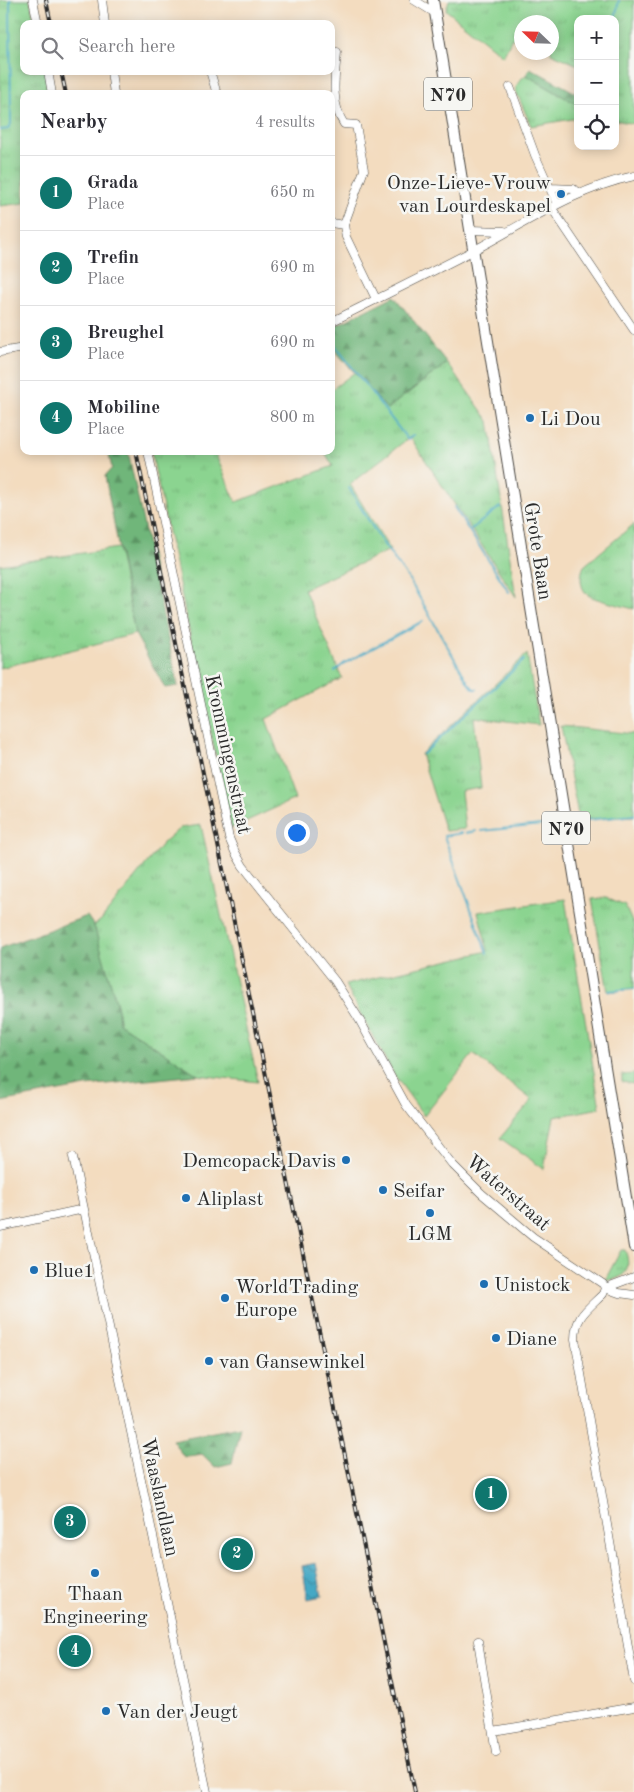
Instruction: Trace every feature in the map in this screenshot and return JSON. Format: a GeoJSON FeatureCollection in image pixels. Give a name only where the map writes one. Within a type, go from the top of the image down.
{"type":"FeatureCollection","features":[{"type":"Feature","properties":{"kind":"main road","name":"Grote Baan"},"geometry":{"type":"LineString","coordinates":[[433,0],[634,1247]]}},
{"type":"Feature","properties":{"kind":"street"},"geometry":{"type":"LineString","coordinates":[[33,0],[37,20]]}},
{"type":"Feature","properties":{"kind":"street"},"geometry":{"type":"LineString","coordinates":[[102,0],[104,20]]}},
{"type":"Feature","properties":{"kind":"street"},"geometry":{"type":"LineString","coordinates":[[414,0],[435,13]]}},
{"type":"Feature","properties":{"kind":"street"},"geometry":{"type":"LineString","coordinates":[[335,52],[335,70]]}},
{"type":"Feature","properties":{"kind":"street"},"geometry":{"type":"LineString","coordinates":[[49,75],[51,90]]}},
{"type":"Feature","properties":{"kind":"street"},"geometry":{"type":"LineString","coordinates":[[112,75],[113,90]]}},
{"type":"Feature","properties":{"kind":"street"},"geometry":{"type":"LineString","coordinates":[[211,75],[216,90]]}},
{"type":"Feature","properties":{"kind":"street"},"geometry":{"type":"LineString","coordinates":[[335,75],[335,90]]}},
{"type":"Feature","properties":{"kind":"street"},"geometry":{"type":"LineString","coordinates":[[510,87],[535,155],[551,188],[554,206],[634,330]]}},
{"type":"Feature","properties":{"kind":"street"},"geometry":{"type":"LineString","coordinates":[[335,93],[339,116],[344,124],[356,125],[364,170],[344,225],[346,237],[376,300]]}},
{"type":"Feature","properties":{"kind":"street"},"geometry":{"type":"LineString","coordinates":[[335,320],[554,206],[601,185],[634,176]]}},
{"type":"Feature","properties":{"kind":"street"},"geometry":{"type":"LineString","coordinates":[[551,188],[572,189],[581,193]]}},
{"type":"Feature","properties":{"kind":"street"},"geometry":{"type":"LineString","coordinates":[[335,224],[344,225]]}},
{"type":"Feature","properties":{"kind":"street"},"geometry":{"type":"LineString","coordinates":[[470,230],[506,231]]}},
{"type":"Feature","properties":{"kind":"street"},"geometry":{"type":"LineString","coordinates":[[0,352],[20,349]]}},
{"type":"Feature","properties":{"kind":"street","name":"Krommingenstraat"},"geometry":{"type":"LineString","coordinates":[[149,455],[229,838],[243,866],[348,999],[406,1105]]}},
{"type":"Feature","properties":{"kind":"street","name":"Waterstraat"},"geometry":{"type":"LineString","coordinates":[[406,1105],[452,1164],[481,1193],[533,1237],[604,1284],[605,1288]]}},
{"type":"Feature","properties":{"kind":"street","name":"Waaslandlaan"},"geometry":{"type":"LineString","coordinates":[[73,1157],[207,1792]]}},
{"type":"Feature","properties":{"kind":"street"},"geometry":{"type":"LineString","coordinates":[[0,1227],[84,1209]]}},
{"type":"Feature","properties":{"kind":"street"},"geometry":{"type":"LineString","coordinates":[[605,1288],[634,1277]]}},
{"type":"Feature","properties":{"kind":"street"},"geometry":{"type":"LineString","coordinates":[[605,1288],[619,1293],[634,1295]]}},
{"type":"Feature","properties":{"kind":"street"},"geometry":{"type":"LineString","coordinates":[[605,1288],[603,1294],[578,1319],[575,1327],[575,1339],[634,1682]]}},
{"type":"Feature","properties":{"kind":"street"},"geometry":{"type":"LineString","coordinates":[[478,1641],[496,1752]]}},
{"type":"Feature","properties":{"kind":"street"},"geometry":{"type":"LineString","coordinates":[[493,1731],[634,1707]]}},
{"type":"Feature","properties":{"kind":"green space"},"geometry":{"type":"Polygon","coordinates":[[[0,0],[30,0],[34,20],[20,20],[20,75],[46,75],[48,90],[20,90],[20,204],[0,206],[0,0]]]}},
{"type":"Feature","properties":{"kind":"green space"},"geometry":{"type":"Polygon","coordinates":[[[449,0],[634,0],[634,124],[619,121],[619,15],[574,15],[574,63],[559,57],[559,15],[514,15],[514,39],[512,38],[503,56],[446,10],[449,0]]]}},
{"type":"Feature","properties":{"kind":"green space"},"geometry":{"type":"Polygon","coordinates":[[[530,68],[574,92],[574,103],[526,75],[530,68]]]}},
{"type":"Feature","properties":{"kind":"green space"},"geometry":{"type":"Polygon","coordinates":[[[526,75],[574,103],[574,119],[531,126],[516,91],[522,78],[526,75]]]}},
{"type":"Feature","properties":{"kind":"green space"},"geometry":{"type":"Polygon","coordinates":[[[394,296],[447,363],[387,409],[335,350],[335,326],[394,296]]]}},
{"type":"Feature","properties":{"kind":"green space"},"geometry":{"type":"Polygon","coordinates":[[[447,363],[489,421],[516,597],[410,437],[350,484],[390,550],[304,589],[342,678],[266,719],[295,799],[231,828],[152,455],[216,455],[236,502],[333,466],[326,455],[335,455],[335,387],[355,372],[387,409],[447,363]]]}},
{"type":"Feature","properties":{"kind":"green space"},"geometry":{"type":"Polygon","coordinates":[[[109,455],[129,455],[178,686],[165,688],[135,634],[105,476],[112,468],[109,455]]]}},
{"type":"Feature","properties":{"kind":"green space"},"geometry":{"type":"Polygon","coordinates":[[[634,524],[634,609],[591,597],[583,589],[581,581],[584,566],[634,524]]]}},
{"type":"Feature","properties":{"kind":"green space"},"geometry":{"type":"Polygon","coordinates":[[[118,548],[135,634],[0,668],[0,565],[118,548]]]}},
{"type":"Feature","properties":{"kind":"green space"},"geometry":{"type":"Polygon","coordinates":[[[527,654],[539,725],[474,717],[481,788],[461,791],[465,829],[445,831],[421,754],[527,654]]]}},
{"type":"Feature","properties":{"kind":"green space"},"geometry":{"type":"Polygon","coordinates":[[[561,726],[634,734],[634,816],[579,820],[561,726]]]}},
{"type":"Feature","properties":{"kind":"green space"},"geometry":{"type":"Polygon","coordinates":[[[201,825],[258,1082],[198,1075],[119,1023],[118,1009],[94,926],[102,919],[162,844],[180,828],[201,825]]]}},
{"type":"Feature","properties":{"kind":"green space"},"geometry":{"type":"Polygon","coordinates":[[[606,898],[625,906],[634,926],[634,989],[608,992],[592,899],[606,898]]]}},
{"type":"Feature","properties":{"kind":"green space"},"geometry":{"type":"Polygon","coordinates":[[[565,899],[600,1108],[554,1117],[544,1169],[500,1138],[532,1100],[473,1054],[424,1116],[393,1073],[345,985],[488,951],[478,912],[565,899]]]}},
{"type":"Feature","properties":{"kind":"green space"},"geometry":{"type":"Polygon","coordinates":[[[87,916],[94,926],[118,1009],[119,1023],[198,1075],[86,1086],[0,1102],[0,948],[87,916]]]}},
{"type":"Feature","properties":{"kind":"green space"},"geometry":{"type":"Polygon","coordinates":[[[634,1074],[634,1084],[622,1082],[622,1075],[634,1074]]]}},
{"type":"Feature","properties":{"kind":"green space"},"geometry":{"type":"Polygon","coordinates":[[[621,1250],[625,1250],[627,1256],[626,1272],[618,1278],[605,1280],[621,1250]]]}},
{"type":"Feature","properties":{"kind":"green space"},"geometry":{"type":"Polygon","coordinates":[[[240,1427],[232,1463],[215,1467],[202,1454],[184,1457],[172,1440],[240,1427]]]}},
{"type":"Feature","properties":{"kind":"water"},"geometry":{"type":"Polygon","coordinates":[[[316,1563],[322,1596],[308,1599],[302,1566],[316,1563]]]}},
{"type":"Feature","properties":{"kind":"waterway"},"geometry":{"type":"LineString","coordinates":[[0,130],[8,129],[11,124],[10,0]]}},
{"type":"Feature","properties":{"kind":"waterway"},"geometry":{"type":"LineString","coordinates":[[616,15],[619,0]]}},
{"type":"Feature","properties":{"kind":"waterway"},"geometry":{"type":"LineString","coordinates":[[335,345],[408,440],[413,435]]}},
{"type":"Feature","properties":{"kind":"waterway"},"geometry":{"type":"LineString","coordinates":[[349,488],[380,539],[410,581],[469,684],[474,689],[477,689]]}},
{"type":"Feature","properties":{"kind":"waterway"},"geometry":{"type":"LineString","coordinates":[[454,507],[509,592]]}},
{"type":"Feature","properties":{"kind":"waterway"},"geometry":{"type":"LineString","coordinates":[[470,530],[500,507]]}},
{"type":"Feature","properties":{"kind":"waterway"},"geometry":{"type":"LineString","coordinates":[[335,671],[345,663],[423,621]]}},
{"type":"Feature","properties":{"kind":"waterway"},"geometry":{"type":"LineString","coordinates":[[423,754],[524,660]]}},
{"type":"Feature","properties":{"kind":"waterway"},"geometry":{"type":"LineString","coordinates":[[578,821],[634,815]]}},
{"type":"Feature","properties":{"kind":"waterway"},"geometry":{"type":"LineString","coordinates":[[481,831],[552,824]]}},
{"type":"Feature","properties":{"kind":"waterway"},"geometry":{"type":"LineString","coordinates":[[466,833],[476,831]]}},
{"type":"Feature","properties":{"kind":"waterway"},"geometry":{"type":"LineString","coordinates":[[462,833],[444,836],[487,953]]}},
{"type":"Feature","properties":{"kind":"waterway"},"geometry":{"type":"LineString","coordinates":[[609,991],[634,989]]}},
{"type":"Feature","properties":{"kind":"railway"},"geometry":{"type":"LineString","coordinates":[[46,0],[50,20]]}},
{"type":"Feature","properties":{"kind":"railway"},"geometry":{"type":"LineString","coordinates":[[62,75],[65,90]]}},
{"type":"Feature","properties":{"kind":"railway"},"geometry":{"type":"LineString","coordinates":[[137,455],[415,1792]]}},
{"type":"Feature","properties":{"kind":"place","name":"Onze-Lieve-Vrouw van Lourdeskapel"},"geometry":{"type":"Point","coordinates":[561,194]}},
{"type":"Feature","properties":{"kind":"place","name":"Li Dou"},"geometry":{"type":"Point","coordinates":[530,418]}},
{"type":"Feature","properties":{"kind":"place","name":"Demcopack Davis"},"geometry":{"type":"Point","coordinates":[346,1160]}},
{"type":"Feature","properties":{"kind":"place","name":"Seifar"},"geometry":{"type":"Point","coordinates":[383,1190]}},
{"type":"Feature","properties":{"kind":"place","name":"Aliplast"},"geometry":{"type":"Point","coordinates":[186,1198]}},
{"type":"Feature","properties":{"kind":"place","name":"LGM"},"geometry":{"type":"Point","coordinates":[430,1213]}},
{"type":"Feature","properties":{"kind":"place","name":"Blue1"},"geometry":{"type":"Point","coordinates":[34,1270]}},
{"type":"Feature","properties":{"kind":"place","name":"Unistock"},"geometry":{"type":"Point","coordinates":[484,1284]}},
{"type":"Feature","properties":{"kind":"place","name":"WorldTrading Europe"},"geometry":{"type":"Point","coordinates":[225,1298]}},
{"type":"Feature","properties":{"kind":"place","name":"Diane"},"geometry":{"type":"Point","coordinates":[496,1338]}},
{"type":"Feature","properties":{"kind":"place","name":"van Gansewinkel"},"geometry":{"type":"Point","coordinates":[209,1361]}},
{"type":"Feature","properties":{"kind":"place","name":"Grada"},"geometry":{"type":"Point","coordinates":[491,1494]}},
{"type":"Feature","properties":{"kind":"place","name":"Breughel"},"geometry":{"type":"Point","coordinates":[70,1522]}},
{"type":"Feature","properties":{"kind":"place","name":"Trefin"},"geometry":{"type":"Point","coordinates":[237,1554]}},
{"type":"Feature","properties":{"kind":"place","name":"Thaan Engineering"},"geometry":{"type":"Point","coordinates":[95,1573]}},
{"type":"Feature","properties":{"kind":"place","name":"Mobiline"},"geometry":{"type":"Point","coordinates":[75,1651]}},
{"type":"Feature","properties":{"kind":"place","name":"Van der Jeugt"},"geometry":{"type":"Point","coordinates":[106,1711]}}]}
